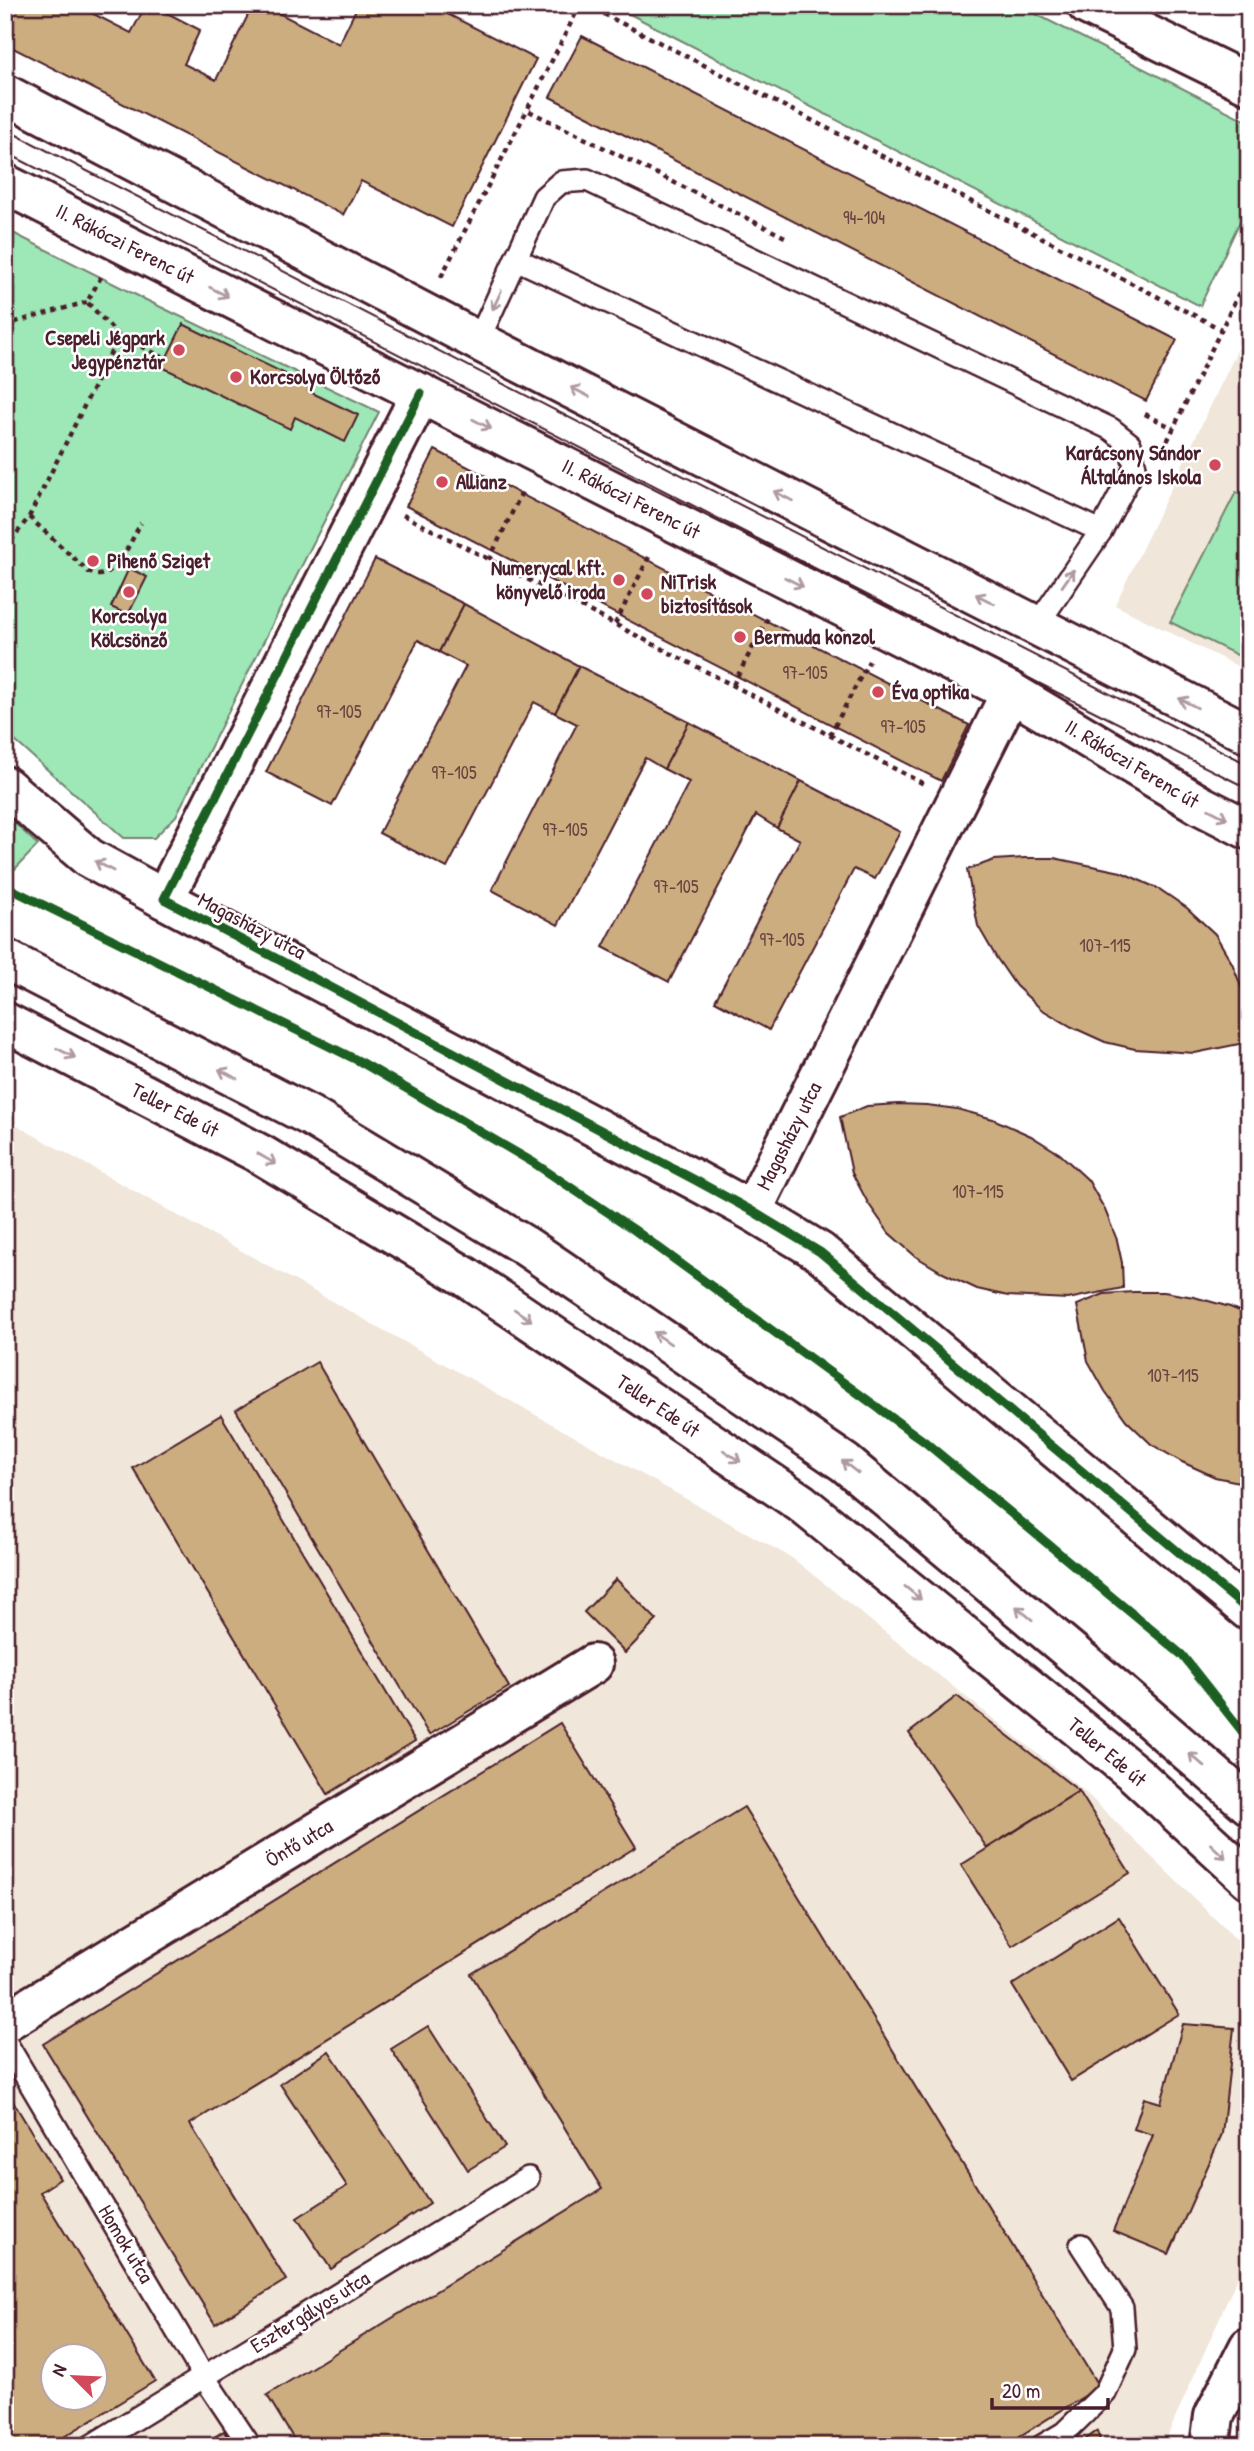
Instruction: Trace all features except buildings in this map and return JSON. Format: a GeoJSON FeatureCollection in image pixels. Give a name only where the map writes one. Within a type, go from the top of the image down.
{"type":"FeatureCollection","features":[{"type":"Feature","properties":{"kind":"street"},"geometry":{"type":"LineString","coordinates":[[1087,5],[1249,85]]}},
{"type":"Feature","properties":{"kind":"street"},"geometry":{"type":"LineString","coordinates":[[5,94],[478,341],[1249,734]]}},
{"type":"Feature","properties":{"kind":"street","name":"II. Rákóczi Ferenc út"},"geometry":{"type":"LineString","coordinates":[[5,184],[1011,692],[1200,805],[1249,830]]}},
{"type":"Feature","properties":{"kind":"street"},"geometry":{"type":"LineString","coordinates":[[163,899],[421,393]]}},
{"type":"Feature","properties":{"kind":"street","name":"Magasházy utca"},"geometry":{"type":"LineString","coordinates":[[5,786],[89,858],[752,1211],[1011,692]]}},
{"type":"Feature","properties":{"kind":"street"},"geometry":{"type":"LineString","coordinates":[[5,958],[310,1116],[527,1248],[834,1455],[1113,1687],[1249,1805]]}},
{"type":"Feature","properties":{"kind":"street","name":"Teller Ede út"},"geometry":{"type":"LineString","coordinates":[[5,1022],[260,1154],[466,1277],[801,1503],[1135,1774],[1249,1879]]}},
{"type":"Feature","properties":{"kind":"street"},"geometry":{"type":"LineString","coordinates":[[752,1211],[820,1252],[1249,1611]]}},
{"type":"Feature","properties":{"kind":"street","name":"Öntő utca"},"geometry":{"type":"LineString","coordinates":[[5,2022],[593,1664]]}},
{"type":"Feature","properties":{"kind":"street"},"geometry":{"type":"LineString","coordinates":[[1210,2446],[1214,2416],[1249,2347]]}},
{"type":"Feature","properties":{"kind":"lane"},"geometry":{"type":"LineString","coordinates":[[478,341],[544,197],[561,182],[587,180],[1111,429],[1130,444],[1135,467],[1101,531],[1037,625]]}},
{"type":"Feature","properties":{"kind":"lane"},"geometry":{"type":"LineString","coordinates":[[516,259],[1101,531]]}},
{"type":"Feature","properties":{"kind":"lane","name":"Homok utca"},"geometry":{"type":"LineString","coordinates":[[5,2040],[204,2377],[250,2446]]}},
{"type":"Feature","properties":{"kind":"lane","name":"Esztergályos utca"},"geometry":{"type":"LineString","coordinates":[[91,2446],[528,2178]]}},
{"type":"Feature","properties":{"kind":"lane"},"geometry":{"type":"LineString","coordinates":[[1042,2446],[1064,2433],[1105,2393],[1125,2349],[1122,2308],[1081,2245]]}},
{"type":"Feature","properties":{"kind":"path"},"geometry":{"type":"LineString","coordinates":[[438,282],[580,5]]}},
{"type":"Feature","properties":{"kind":"path"},"geometry":{"type":"LineString","coordinates":[[586,5],[1221,329]]}},
{"type":"Feature","properties":{"kind":"path"},"geometry":{"type":"LineString","coordinates":[[527,110],[788,238]]}},
{"type":"Feature","properties":{"kind":"path"},"geometry":{"type":"LineString","coordinates":[[5,325],[87,302],[104,270]]}},
{"type":"Feature","properties":{"kind":"path"},"geometry":{"type":"LineString","coordinates":[[1162,452],[1249,272]]}},
{"type":"Feature","properties":{"kind":"path"},"geometry":{"type":"LineString","coordinates":[[87,302],[119,336],[167,359]]}},
{"type":"Feature","properties":{"kind":"path"},"geometry":{"type":"LineString","coordinates":[[5,549],[29,516],[119,336]]}},
{"type":"Feature","properties":{"kind":"path"},"geometry":{"type":"LineString","coordinates":[[1136,410],[1173,428]]}},
{"type":"Feature","properties":{"kind":"path"},"geometry":{"type":"LineString","coordinates":[[489,559],[526,485]]}},
{"type":"Feature","properties":{"kind":"path"},"geometry":{"type":"LineString","coordinates":[[368,497],[958,801]]}},
{"type":"Feature","properties":{"kind":"path"},"geometry":{"type":"LineString","coordinates":[[29,516],[95,576],[110,573],[141,523]]}},
{"type":"Feature","properties":{"kind":"path"},"geometry":{"type":"LineString","coordinates":[[615,624],[653,550]]}},
{"type":"Feature","properties":{"kind":"path"},"geometry":{"type":"LineString","coordinates":[[733,685],[771,611]]}},
{"type":"Feature","properties":{"kind":"path"},"geometry":{"type":"LineString","coordinates":[[830,735],[875,649]]}},
{"type":"Feature","properties":{"kind":"shaded area","name":"Karácsony Sándor Általános Iskola"},"geometry":{"type":"Polygon","coordinates":[[[1249,326],[1249,672],[1115,605],[1249,326]]]}},
{"type":"Feature","properties":{"kind":"shaded area"},"geometry":{"type":"Polygon","coordinates":[[[5,1119],[792,1558],[1084,1791],[1249,1952],[1249,2251],[1163,2446],[5,2446],[5,1119]]]}},
{"type":"Feature","properties":{"kind":"green space"},"geometry":{"type":"Polygon","coordinates":[[[1018,5],[1249,122],[1249,202],[1200,306],[614,6],[1018,5]]]}},
{"type":"Feature","properties":{"kind":"green space"},"geometry":{"type":"Polygon","coordinates":[[[5,229],[379,412],[176,816],[154,838],[124,838],[5,732],[5,229]]]}},
{"type":"Feature","properties":{"kind":"green space"},"geometry":{"type":"Polygon","coordinates":[[[1236,492],[1249,498],[1249,661],[1170,622],[1236,492]]]}},
{"type":"Feature","properties":{"kind":"green space"},"geometry":{"type":"Polygon","coordinates":[[[5,814],[38,845],[15,869],[5,864],[5,814]]]}},
{"type":"Feature","properties":{"kind":"tram line"},"geometry":{"type":"LineString","coordinates":[[5,129],[1249,765]]}},
{"type":"Feature","properties":{"kind":"tram line"},"geometry":{"type":"LineString","coordinates":[[5,152],[1249,789]]}},
{"type":"Feature","properties":{"kind":"cycle path"},"geometry":{"type":"LineString","coordinates":[[421,393],[164,899],[695,1180],[820,1252],[1249,1611]]}},
{"type":"Feature","properties":{"kind":"cycle path"},"geometry":{"type":"LineString","coordinates":[[5,886],[361,1062],[534,1163],[633,1229],[925,1442],[1182,1655],[1249,1740]]}},
{"type":"Feature","properties":{"kind":"place","name":"Csepeli Jégpark Jegypénztár"},"geometry":{"type":"Point","coordinates":[179,350]}},
{"type":"Feature","properties":{"kind":"place","name":"Korcsolya Öltőző"},"geometry":{"type":"Point","coordinates":[236,377]}},
{"type":"Feature","properties":{"kind":"place","name":"Karácsony Sándor Általános Iskola"},"geometry":{"type":"Point","coordinates":[1215,465]}},
{"type":"Feature","properties":{"kind":"place","name":"Allianz"},"geometry":{"type":"Point","coordinates":[442,482]}},
{"type":"Feature","properties":{"kind":"place","name":"Pihenő Sziget"},"geometry":{"type":"Point","coordinates":[93,561]}},
{"type":"Feature","properties":{"kind":"place","name":"Numerycal kft. könyvelő iroda"},"geometry":{"type":"Point","coordinates":[619,580]}},
{"type":"Feature","properties":{"kind":"place","name":"Korcsolya Kölcsönző"},"geometry":{"type":"Point","coordinates":[129,592]}},
{"type":"Feature","properties":{"kind":"place","name":"NiTrisk biztosítások"},"geometry":{"type":"Point","coordinates":[647,594]}},
{"type":"Feature","properties":{"kind":"place","name":"Bermuda konzol"},"geometry":{"type":"Point","coordinates":[740,637]}},
{"type":"Feature","properties":{"kind":"place","name":"Éva optika"},"geometry":{"type":"Point","coordinates":[878,692]}}]}
